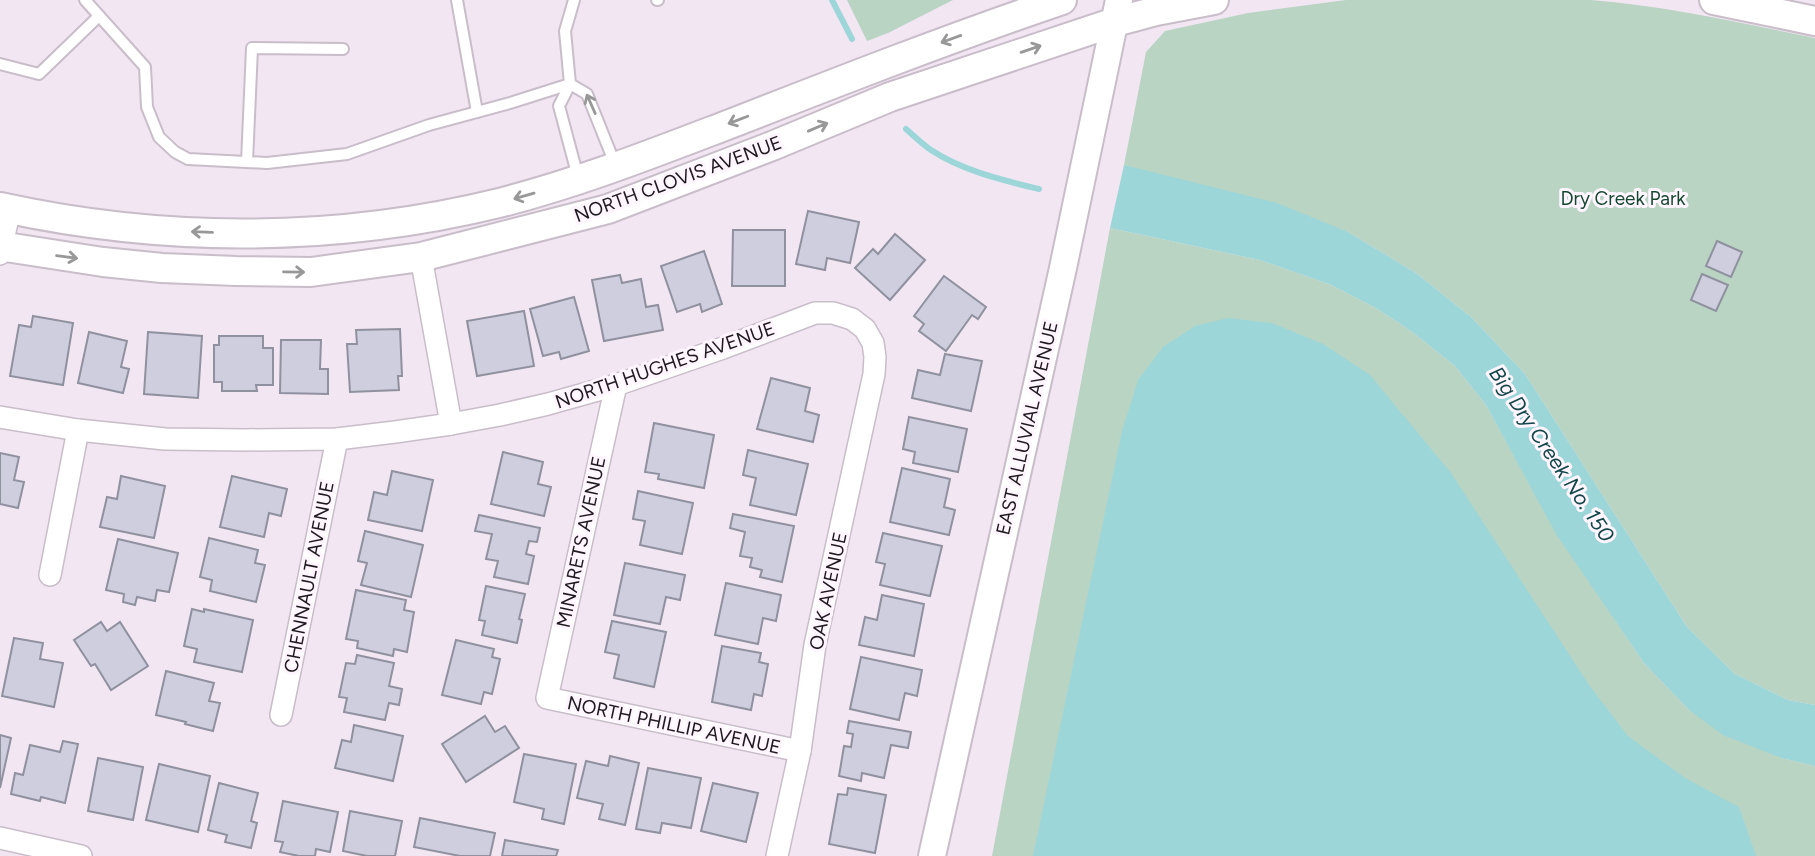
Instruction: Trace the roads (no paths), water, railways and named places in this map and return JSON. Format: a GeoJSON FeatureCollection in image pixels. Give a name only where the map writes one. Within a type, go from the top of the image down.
{"type":"FeatureCollection","features":[{"type":"Feature","properties":{"kind":"main road","name":"NORTH CLOVIS AVENUE"},"geometry":{"type":"LineString","coordinates":[[5,208],[55,218],[166,231],[304,233],[369,227],[499,203],[616,167],[950,39],[1062,0]]}},
{"type":"Feature","properties":{"kind":"main road","name":"NORTH CLOVIS AVENUE"},"geometry":{"type":"LineString","coordinates":[[1,249],[162,268],[236,271],[311,272],[421,257],[608,209],[890,97],[1117,11],[1157,11],[1214,0]]}},
{"type":"Feature","properties":{"kind":"main road"},"geometry":{"type":"LineString","coordinates":[[1714,0],[1815,21]]}},
{"type":"Feature","properties":{"kind":"main road"},"geometry":{"type":"LineString","coordinates":[[1804,0],[1815,2]]}},
{"type":"Feature","properties":{"kind":"main road"},"geometry":{"type":"LineString","coordinates":[[421,257],[471,230],[595,195],[612,179],[616,167]]}},
{"type":"Feature","properties":{"kind":"street","name":"EAST ALLUVIAL AVENUE"},"geometry":{"type":"LineString","coordinates":[[932,856],[1063,268],[1117,11]]}},
{"type":"Feature","properties":{"kind":"street"},"geometry":{"type":"LineString","coordinates":[[1,249],[5,208]]}},
{"type":"Feature","properties":{"kind":"street"},"geometry":{"type":"LineString","coordinates":[[421,257],[452,424]]}},
{"type":"Feature","properties":{"kind":"street","name":"NORTH HUGHES AVENUE"},"geometry":{"type":"LineString","coordinates":[[0,417],[79,430],[165,439],[337,439],[452,424],[548,404],[616,385],[815,313],[833,313],[852,318],[865,329]]}},
{"type":"Feature","properties":{"kind":"street","name":"OAK AVENUE"},"geometry":{"type":"LineString","coordinates":[[777,856],[800,751],[815,645],[874,374],[873,343],[865,329]]}},
{"type":"Feature","properties":{"kind":"street","name":"MINARETS AVENUE"},"geometry":{"type":"LineString","coordinates":[[547,698],[616,385]]}},
{"type":"Feature","properties":{"kind":"street"},"geometry":{"type":"LineString","coordinates":[[50,575],[79,430]]}},
{"type":"Feature","properties":{"kind":"street","name":"CHENNAULT AVENUE"},"geometry":{"type":"LineString","coordinates":[[281,715],[337,439]]}},
{"type":"Feature","properties":{"kind":"street","name":"NORTH PHILLIP AVENUE"},"geometry":{"type":"LineString","coordinates":[[547,698],[800,751]]}},
{"type":"Feature","properties":{"kind":"street"},"geometry":{"type":"LineString","coordinates":[[0,838],[81,856]]}},
{"type":"Feature","properties":{"kind":"lane"},"geometry":{"type":"LineString","coordinates":[[85,0],[145,67],[147,107],[159,137],[175,152],[188,159],[267,163],[347,154],[429,125],[570,85],[587,94],[616,167]]}},
{"type":"Feature","properties":{"kind":"lane"},"geometry":{"type":"LineString","coordinates":[[457,0],[477,112]]}},
{"type":"Feature","properties":{"kind":"lane"},"geometry":{"type":"LineString","coordinates":[[574,0],[565,31],[570,85],[559,106],[579,180]]}},
{"type":"Feature","properties":{"kind":"lane"},"geometry":{"type":"LineString","coordinates":[[0,64],[39,74],[99,16]]}},
{"type":"Feature","properties":{"kind":"lane"},"geometry":{"type":"LineString","coordinates":[[247,162],[253,48],[343,48]]}},
{"type":"Feature","properties":{"kind":"water"},"geometry":{"type":"Polygon","coordinates":[[[1124,165],[1277,203],[1348,232],[1416,273],[1471,317],[1525,374],[1687,627],[1735,674],[1788,700],[1815,705],[1815,766],[1781,758],[1723,735],[1689,710],[1644,663],[1556,534],[1486,405],[1455,366],[1411,331],[1376,308],[1329,284],[1260,260],[1110,228],[1124,165]]]}},
{"type":"Feature","properties":{"kind":"water"},"geometry":{"type":"Polygon","coordinates":[[[1228,318],[1272,323],[1323,344],[1370,375],[1451,473],[1589,685],[1628,736],[1685,778],[1739,807],[1756,856],[1033,856],[1122,431],[1138,380],[1163,347],[1195,326],[1228,318]]]}},
{"type":"Feature","properties":{"kind":"waterway","name":"Big Dry Creek No. 150"},"geometry":{"type":"LineString","coordinates":[[832,0],[852,39]]}},
{"type":"Feature","properties":{"kind":"waterway","name":"Big Dry Creek No. 150"},"geometry":{"type":"LineString","coordinates":[[906,129],[921,143],[956,164],[1039,189]]}},
{"type":"Feature","properties":{"kind":"park label","name":"Dry Creek Park"},"geometry":{"type":"Point","coordinates":[1623,198]}}]}
